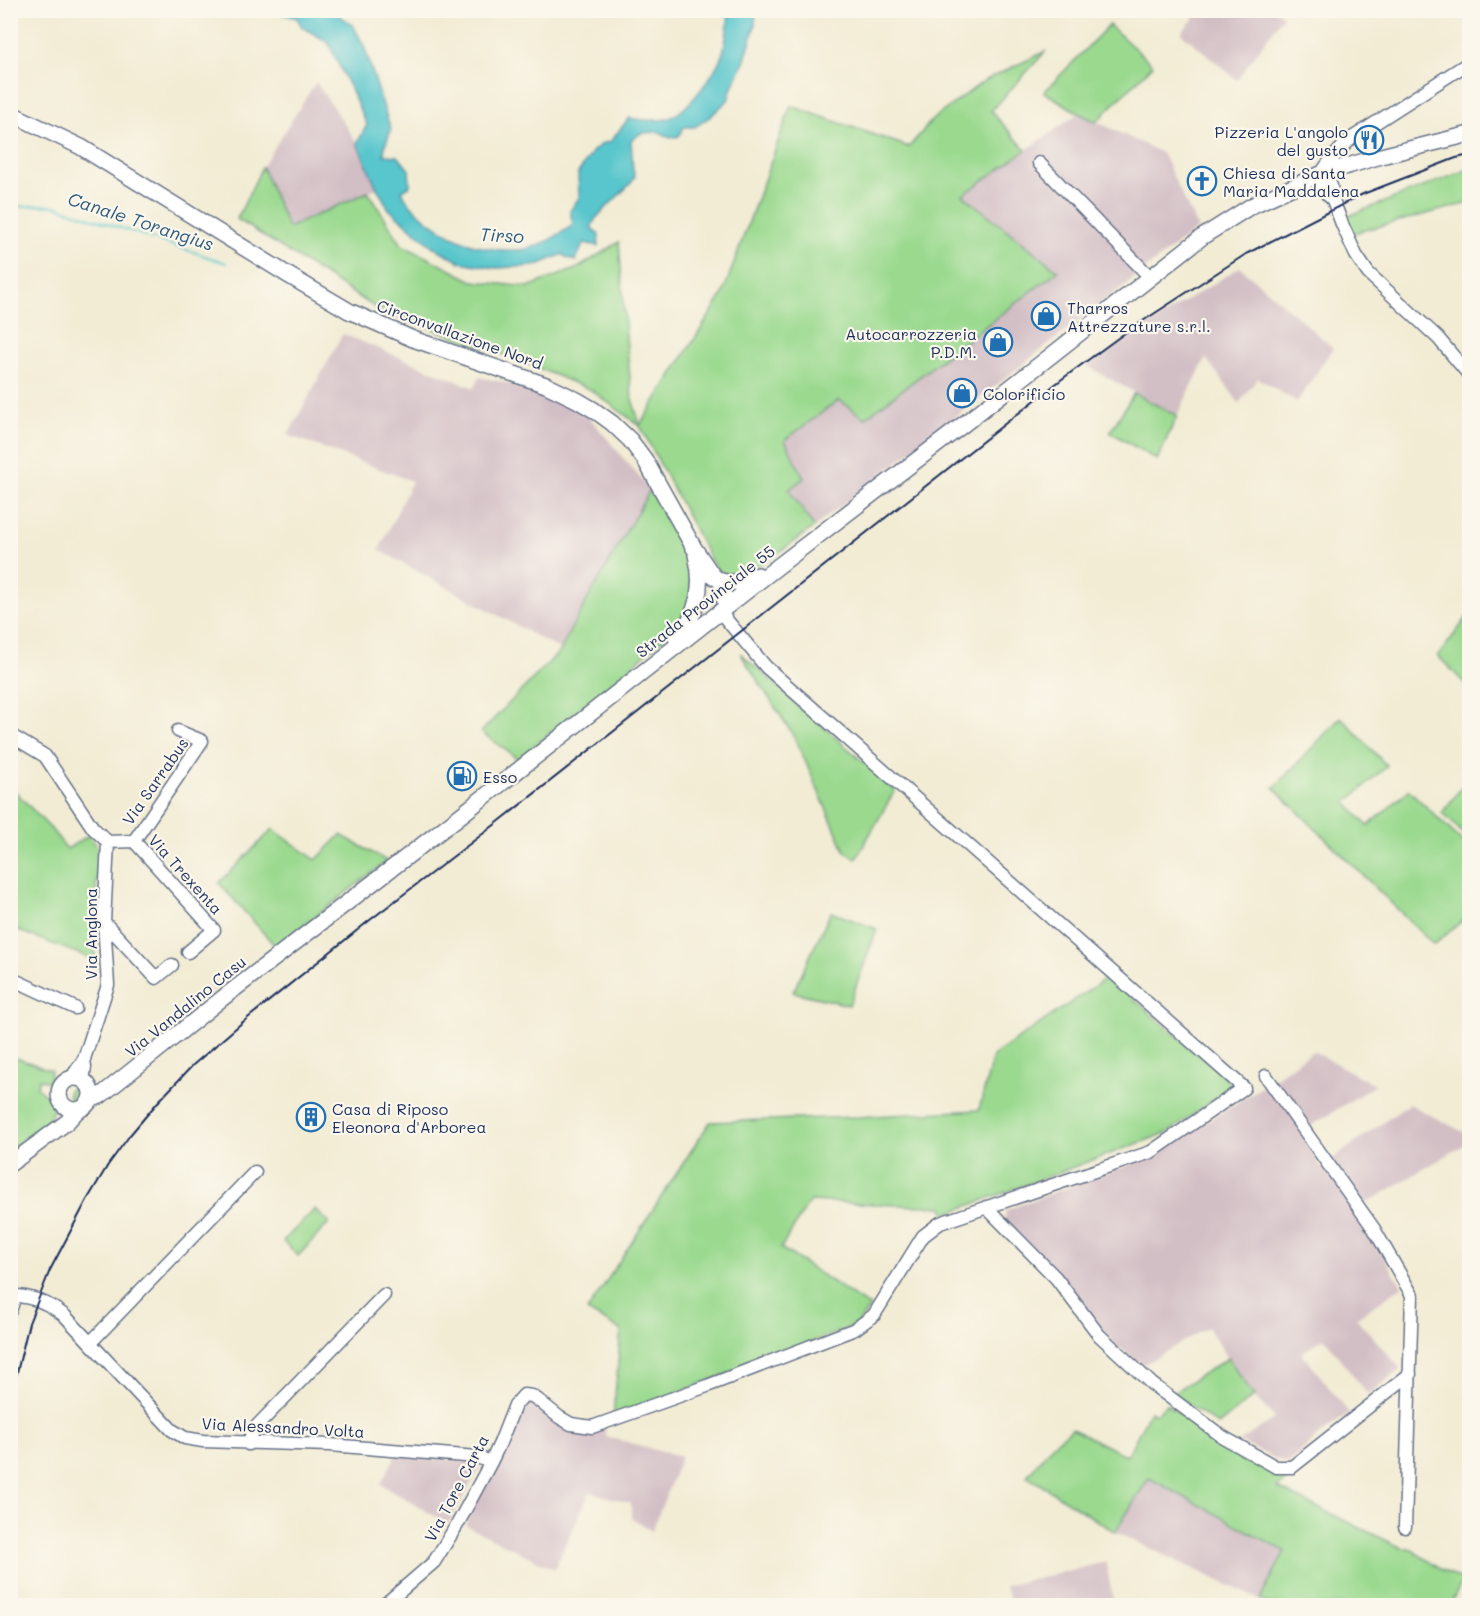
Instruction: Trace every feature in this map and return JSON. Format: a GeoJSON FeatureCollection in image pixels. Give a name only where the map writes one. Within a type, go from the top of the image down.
{"type":"FeatureCollection","features":[{"type":"Feature","properties":{"kind":"main road","name":"Circonvallazione Nord"},"geometry":{"type":"LineString","coordinates":[[10,113],[54,127],[81,147],[349,310],[412,339],[546,385],[594,410],[630,440],[645,460],[694,548],[713,576],[721,581]]}},
{"type":"Feature","properties":{"kind":"main road"},"geometry":{"type":"LineString","coordinates":[[1327,187],[1340,175],[1360,169],[1381,156],[1470,134]]}},
{"type":"Feature","properties":{"kind":"main road","name":"Strada Provinciale 55"},"geometry":{"type":"LineString","coordinates":[[280,953],[456,819],[1215,228],[1294,186],[1327,187]]}},
{"type":"Feature","properties":{"kind":"main road","name":"Circonvallazione Nord"},"geometry":{"type":"LineString","coordinates":[[648,669],[683,631],[695,611],[699,573],[694,548]]}},
{"type":"Feature","properties":{"kind":"main road"},"geometry":{"type":"LineString","coordinates":[[723,609],[724,592],[721,581],[730,583],[746,581],[781,564]]}},
{"type":"Feature","properties":{"kind":"main road"},"geometry":{"type":"LineString","coordinates":[[699,586],[707,598],[723,609]]}},
{"type":"Feature","properties":{"kind":"main road","name":"Via Vandalino Casu"},"geometry":{"type":"LineString","coordinates":[[82,1092],[111,1087],[280,953]]}},
{"type":"Feature","properties":{"kind":"main road"},"geometry":{"type":"LineString","coordinates":[[54,1131],[62,1116],[61,1087],[82,1092]]}},
{"type":"Feature","properties":{"kind":"main road"},"geometry":{"type":"LineString","coordinates":[[62,1103],[68,1108],[82,1092]]}},
{"type":"Feature","properties":{"kind":"main road"},"geometry":{"type":"LineString","coordinates":[[10,1164],[68,1122],[82,1092]]}},
{"type":"Feature","properties":{"kind":"street"},"geometry":{"type":"LineString","coordinates":[[1470,62],[1352,138],[1337,152],[1327,187],[1356,255],[1368,273],[1438,338],[1470,376]]}},
{"type":"Feature","properties":{"kind":"street"},"geometry":{"type":"LineString","coordinates":[[1039,163],[1150,277]]}},
{"type":"Feature","properties":{"kind":"street"},"geometry":{"type":"LineString","coordinates":[[723,609],[766,667],[1245,1088],[1151,1152],[986,1207],[1056,1278],[1099,1335],[1152,1384],[1223,1437],[1276,1467],[1292,1467],[1410,1374]]}},
{"type":"Feature","properties":{"kind":"street","name":"Via Sarrabus"},"geometry":{"type":"LineString","coordinates":[[108,842],[134,841],[202,741],[178,731]]}},
{"type":"Feature","properties":{"kind":"street"},"geometry":{"type":"LineString","coordinates":[[10,735],[45,756],[93,828],[108,842]]}},
{"type":"Feature","properties":{"kind":"street","name":"Via Trexenta"},"geometry":{"type":"LineString","coordinates":[[134,841],[214,930],[188,952]]}},
{"type":"Feature","properties":{"kind":"street","name":"Via Anglona"},"geometry":{"type":"LineString","coordinates":[[82,1092],[84,1059],[108,985],[104,922],[108,842]]}},
{"type":"Feature","properties":{"kind":"street"},"geometry":{"type":"LineString","coordinates":[[104,922],[156,978],[172,965]]}},
{"type":"Feature","properties":{"kind":"street"},"geometry":{"type":"LineString","coordinates":[[10,978],[75,1008]]}},
{"type":"Feature","properties":{"kind":"street"},"geometry":{"type":"LineString","coordinates":[[1266,1076],[1374,1229],[1412,1295],[1405,1527]]}},
{"type":"Feature","properties":{"kind":"street"},"geometry":{"type":"LineString","coordinates":[[91,1342],[255,1172]]}},
{"type":"Feature","properties":{"kind":"street","name":"Via Tore Carta"},"geometry":{"type":"LineString","coordinates":[[382,1605],[434,1562],[491,1462],[518,1399],[524,1395],[532,1396],[572,1424],[592,1427],[855,1329],[874,1316],[923,1236],[940,1223],[986,1207]]}},
{"type":"Feature","properties":{"kind":"street"},"geometry":{"type":"LineString","coordinates":[[248,1444],[254,1429],[384,1294]]}},
{"type":"Feature","properties":{"kind":"street"},"geometry":{"type":"LineString","coordinates":[[10,1311],[16,1296]]}},
{"type":"Feature","properties":{"kind":"street","name":"Via Alessandro Volta"},"geometry":{"type":"LineString","coordinates":[[16,1296],[38,1299],[53,1306],[65,1316],[172,1430],[184,1438],[248,1444],[353,1447],[477,1456],[491,1462]]}},
{"type":"Feature","properties":{"kind":"shaded area"},"geometry":{"type":"Polygon","coordinates":[[[1200,11],[1277,11],[1283,16],[1237,80],[1181,33],[1200,11]]]}},
{"type":"Feature","properties":{"kind":"shaded area"},"geometry":{"type":"Polygon","coordinates":[[[316,82],[357,143],[377,188],[288,228],[262,167],[316,82]]]}},
{"type":"Feature","properties":{"kind":"shaded area"},"geometry":{"type":"Polygon","coordinates":[[[1079,113],[1162,153],[1198,228],[814,527],[789,490],[785,440],[839,400],[1058,271],[962,195],[1079,113]]]}},
{"type":"Feature","properties":{"kind":"shaded area"},"geometry":{"type":"Polygon","coordinates":[[[1240,267],[1333,348],[1297,402],[1258,378],[1239,403],[1206,358],[1177,416],[1087,366],[1175,308],[1240,267]]]}},
{"type":"Feature","properties":{"kind":"shaded area"},"geometry":{"type":"Polygon","coordinates":[[[343,334],[474,388],[479,377],[536,389],[583,410],[650,490],[561,650],[379,550],[412,481],[288,435],[343,334]]]}},
{"type":"Feature","properties":{"kind":"shaded area"},"geometry":{"type":"Polygon","coordinates":[[[1313,1051],[1375,1085],[1300,1133],[1321,1167],[1409,1104],[1469,1135],[1469,1142],[1355,1210],[1402,1286],[1356,1318],[1401,1369],[1368,1395],[1324,1338],[1302,1353],[1349,1413],[1319,1435],[1288,1464],[1239,1442],[1275,1418],[1249,1391],[1208,1327],[1143,1365],[1114,1344],[1077,1297],[1004,1224],[1006,1210],[1153,1156],[1268,1083],[1313,1051]]]}},
{"type":"Feature","properties":{"kind":"shaded area"},"geometry":{"type":"Polygon","coordinates":[[[526,1399],[583,1430],[606,1429],[605,1436],[681,1457],[652,1531],[631,1518],[631,1503],[590,1492],[554,1569],[465,1525],[517,1409],[526,1399]]]}},
{"type":"Feature","properties":{"kind":"shaded area"},"geometry":{"type":"Polygon","coordinates":[[[396,1455],[478,1462],[479,1469],[448,1524],[381,1484],[396,1455]]]}},
{"type":"Feature","properties":{"kind":"shaded area"},"geometry":{"type":"Polygon","coordinates":[[[1148,1478],[1285,1552],[1260,1600],[1115,1532],[1148,1478]]]}},
{"type":"Feature","properties":{"kind":"shaded area"},"geometry":{"type":"Polygon","coordinates":[[[1106,1562],[1114,1605],[1013,1605],[1004,1586],[1106,1562]]]}},
{"type":"Feature","properties":{"kind":"green space"},"geometry":{"type":"Polygon","coordinates":[[[1109,25],[1153,65],[1096,122],[1044,92],[1109,25]]]}},
{"type":"Feature","properties":{"kind":"green space"},"geometry":{"type":"Polygon","coordinates":[[[1046,51],[991,111],[1026,150],[963,195],[1058,271],[865,418],[839,400],[785,440],[804,478],[789,490],[814,527],[772,557],[737,575],[725,575],[713,563],[640,426],[591,390],[523,362],[376,308],[237,219],[262,167],[288,228],[368,192],[402,245],[473,281],[528,287],[578,268],[619,242],[632,399],[640,425],[722,296],[791,106],[909,147],[933,119],[984,81],[1046,51]]]}},
{"type":"Feature","properties":{"kind":"green space"},"geometry":{"type":"Polygon","coordinates":[[[1469,169],[1469,203],[1354,233],[1343,218],[1469,169]]]}},
{"type":"Feature","properties":{"kind":"green space"},"geometry":{"type":"Polygon","coordinates":[[[1134,393],[1177,416],[1157,460],[1110,432],[1134,393]]]}},
{"type":"Feature","properties":{"kind":"green space"},"geometry":{"type":"Polygon","coordinates":[[[650,490],[693,562],[693,587],[688,612],[673,630],[625,672],[518,759],[481,732],[561,650],[650,490]]]}},
{"type":"Feature","properties":{"kind":"green space"},"geometry":{"type":"Polygon","coordinates":[[[1469,615],[1469,688],[1438,656],[1469,615]]]}},
{"type":"Feature","properties":{"kind":"green space"},"geometry":{"type":"Polygon","coordinates":[[[740,653],[895,790],[856,859],[845,851],[795,738],[740,653]]]}},
{"type":"Feature","properties":{"kind":"green space"},"geometry":{"type":"Polygon","coordinates":[[[1341,717],[1387,766],[1346,803],[1368,826],[1409,790],[1469,848],[1469,915],[1434,945],[1274,788],[1341,717]]]}},
{"type":"Feature","properties":{"kind":"green space"},"geometry":{"type":"Polygon","coordinates":[[[11,787],[67,849],[89,835],[98,848],[100,863],[96,886],[95,960],[11,928],[11,787]]]}},
{"type":"Feature","properties":{"kind":"green space"},"geometry":{"type":"Polygon","coordinates":[[[1462,787],[1469,794],[1469,839],[1442,813],[1462,787]]]}},
{"type":"Feature","properties":{"kind":"green space"},"geometry":{"type":"Polygon","coordinates":[[[273,829],[316,860],[341,835],[387,861],[276,947],[219,883],[273,829]]]}},
{"type":"Feature","properties":{"kind":"green space"},"geometry":{"type":"Polygon","coordinates":[[[831,912],[877,929],[849,1005],[793,992],[831,912]]]}},
{"type":"Feature","properties":{"kind":"green space"},"geometry":{"type":"Polygon","coordinates":[[[1108,977],[1226,1078],[1230,1088],[1169,1132],[946,1214],[943,1207],[810,1201],[781,1248],[870,1307],[857,1325],[613,1417],[621,1330],[587,1311],[710,1122],[979,1110],[993,1056],[1108,977]]]}},
{"type":"Feature","properties":{"kind":"green space"},"geometry":{"type":"Polygon","coordinates":[[[11,1056],[51,1070],[49,1082],[39,1079],[37,1087],[51,1102],[53,1109],[49,1119],[11,1149],[11,1056]]]}},
{"type":"Feature","properties":{"kind":"green space"},"geometry":{"type":"Polygon","coordinates":[[[72,1087],[78,1087],[82,1094],[78,1101],[72,1101],[68,1097],[68,1091],[72,1087]]]}},
{"type":"Feature","properties":{"kind":"green space"},"geometry":{"type":"Polygon","coordinates":[[[315,1209],[329,1223],[298,1256],[283,1241],[315,1209]]]}},
{"type":"Feature","properties":{"kind":"green space"},"geometry":{"type":"Polygon","coordinates":[[[1228,1358],[1254,1396],[1218,1425],[1172,1393],[1228,1358]]]}},
{"type":"Feature","properties":{"kind":"green space"},"geometry":{"type":"Polygon","coordinates":[[[1166,1404],[1212,1434],[1289,1477],[1277,1488],[1400,1547],[1412,1550],[1442,1570],[1463,1580],[1450,1605],[1271,1605],[1260,1600],[1285,1551],[1149,1478],[1115,1532],[1027,1476],[1053,1444],[1072,1429],[1127,1456],[1150,1411],[1156,1414],[1166,1404]]]}},
{"type":"Feature","properties":{"kind":"water"},"geometry":{"type":"Polygon","coordinates":[[[276,11],[333,11],[353,25],[364,46],[391,130],[384,155],[398,156],[409,170],[410,186],[402,190],[407,200],[429,221],[464,242],[491,249],[519,250],[548,241],[573,225],[570,211],[579,198],[578,173],[593,151],[603,143],[610,142],[629,118],[661,120],[674,116],[682,110],[700,91],[720,60],[727,32],[729,11],[756,11],[755,25],[745,60],[728,100],[695,127],[684,127],[679,136],[670,138],[660,132],[641,133],[631,141],[635,176],[631,183],[596,218],[591,227],[599,235],[598,246],[584,243],[575,261],[563,254],[535,266],[495,268],[460,262],[432,246],[389,209],[357,143],[367,125],[328,42],[302,27],[297,18],[276,11]]]}},
{"type":"Feature","properties":{"kind":"waterway","name":"Canale Torangius"},"geometry":{"type":"LineString","coordinates":[[10,209],[55,206],[226,263]]}},
{"type":"Feature","properties":{"kind":"railway"},"geometry":{"type":"LineString","coordinates":[[10,1401],[29,1323],[50,1270],[108,1165],[157,1103],[193,1065],[244,1021],[1062,379],[1129,330],[1246,254],[1363,194],[1456,158],[1470,155]]}},
{"type":"Feature","properties":{"kind":"place","name":"Pizzeria L'angolo del gusto"},"geometry":{"type":"Point","coordinates":[1369,140]}},
{"type":"Feature","properties":{"kind":"place","name":"Chiesa di Santa Maria Maddalena"},"geometry":{"type":"Point","coordinates":[1202,181]}},
{"type":"Feature","properties":{"kind":"place","name":"Tharros Attrezzature s.r.l."},"geometry":{"type":"Point","coordinates":[1046,316]}},
{"type":"Feature","properties":{"kind":"place","name":"Autocarrozzeria P.D.M."},"geometry":{"type":"Point","coordinates":[998,342]}},
{"type":"Feature","properties":{"kind":"place","name":"Colorificio"},"geometry":{"type":"Point","coordinates":[962,393]}},
{"type":"Feature","properties":{"kind":"place","name":"Esso"},"geometry":{"type":"Point","coordinates":[462,776]}},
{"type":"Feature","properties":{"kind":"place","name":"Casa di Riposo Eleonora d'Arborea"},"geometry":{"type":"Point","coordinates":[311,1117]}},
{"type":"Feature","properties":{"kind":"water label","name":"Tirso"},"geometry":{"type":"Point","coordinates":[502,235]}}]}
